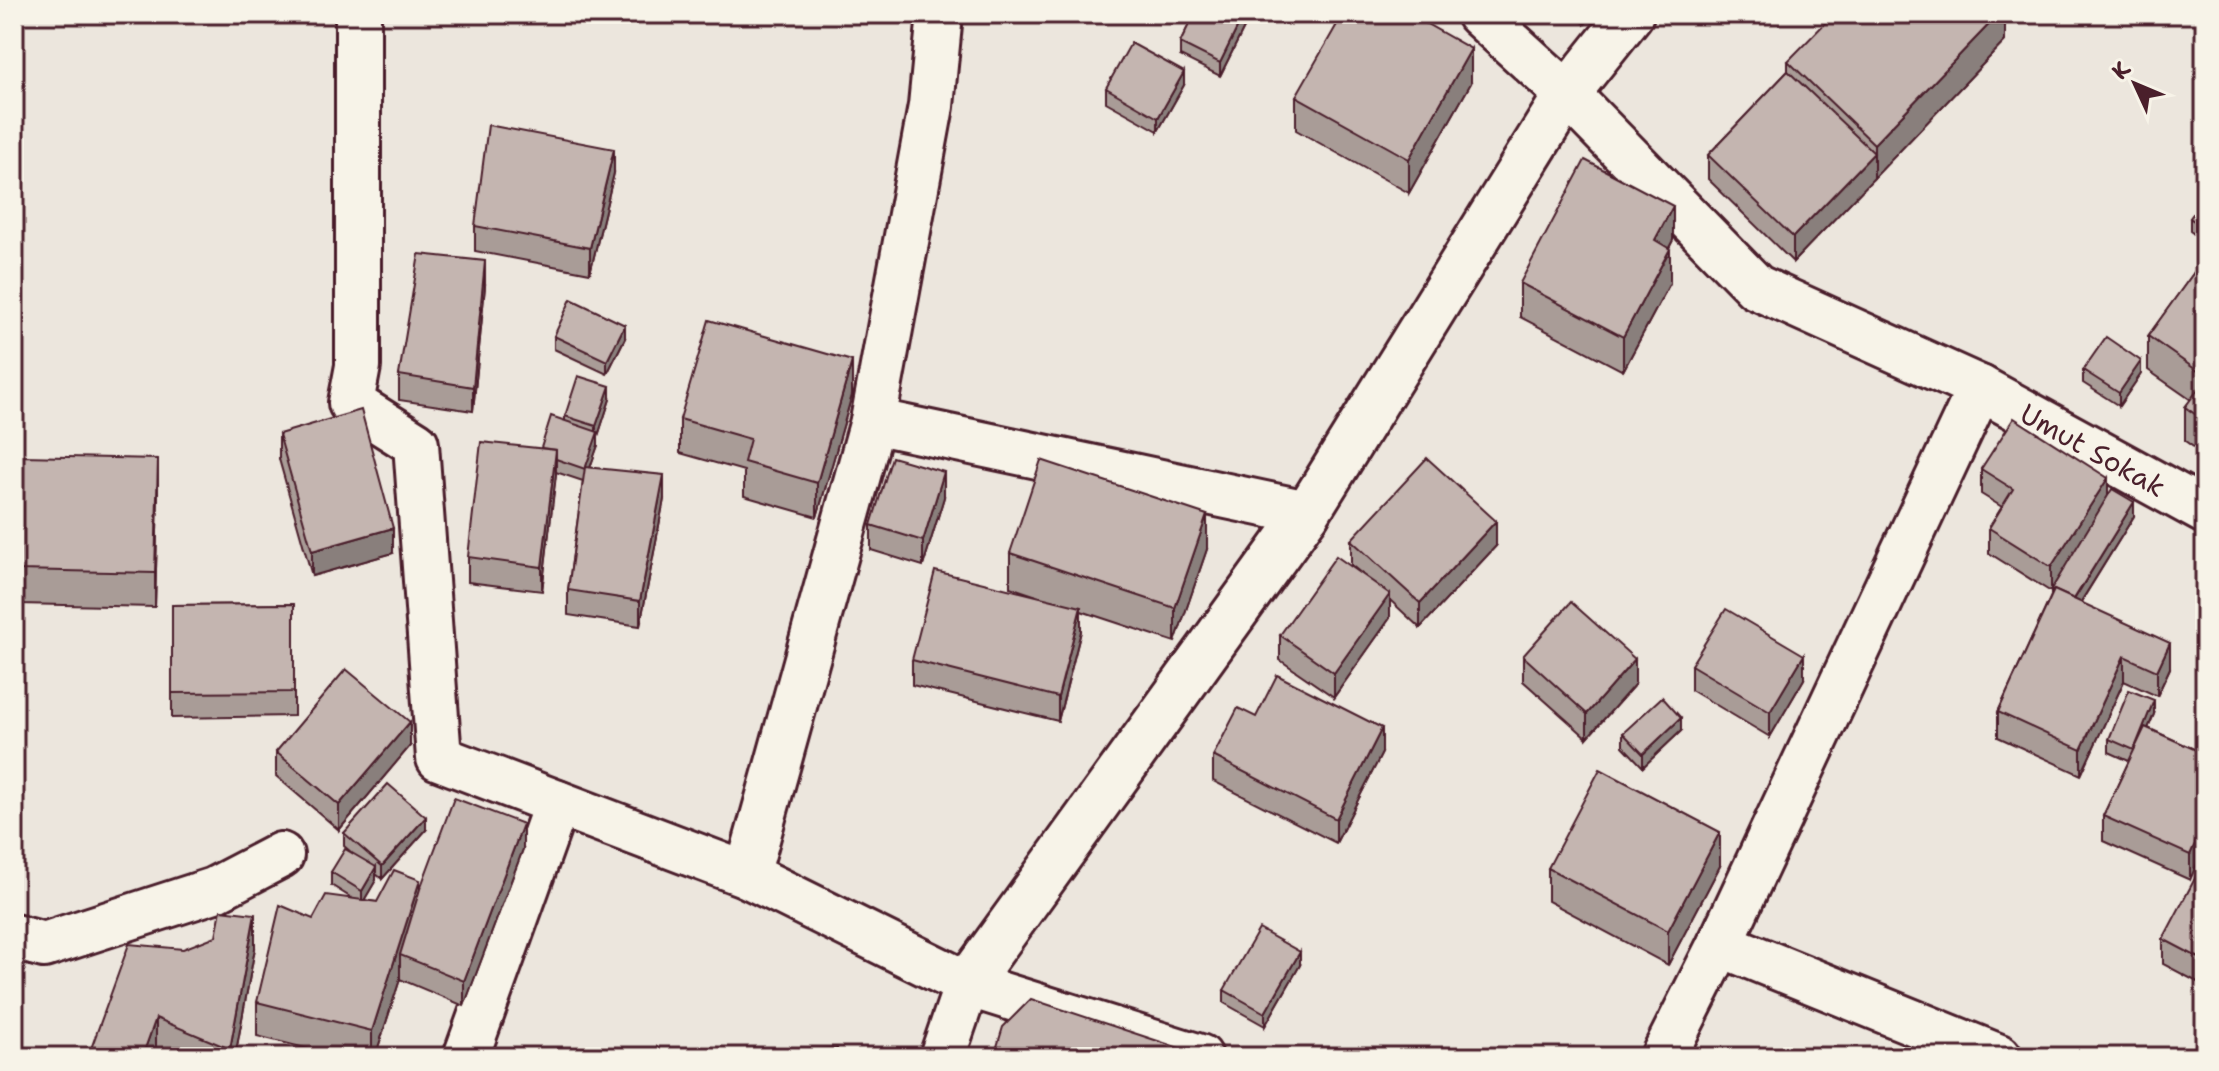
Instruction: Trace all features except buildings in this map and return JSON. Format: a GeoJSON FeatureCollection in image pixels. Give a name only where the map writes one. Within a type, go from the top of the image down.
{"type":"FeatureCollection","features":[{"type":"Feature","properties":{"kind":"street"},"geometry":{"type":"LineString","coordinates":[[358,14],[358,366],[351,403],[416,444],[439,758],[747,875],[967,984],[1200,1057]]}},
{"type":"Feature","properties":{"kind":"street"},"geometry":{"type":"LineString","coordinates":[[747,875],[873,421],[931,106],[940,14]]}},
{"type":"Feature","properties":{"kind":"street","name":"Umut Sokak"},"geometry":{"type":"LineString","coordinates":[[1479,14],[1567,94],[1756,287],[1980,388],[2205,511]]}},
{"type":"Feature","properties":{"kind":"street"},"geometry":{"type":"LineString","coordinates":[[942,1057],[967,984],[1307,513],[1567,94],[1631,14]]}},
{"type":"Feature","properties":{"kind":"street"},"geometry":{"type":"LineString","coordinates":[[1663,1057],[1720,944],[1980,388]]}},
{"type":"Feature","properties":{"kind":"street"},"geometry":{"type":"LineString","coordinates":[[873,421],[1307,513]]}},
{"type":"Feature","properties":{"kind":"street"},"geometry":{"type":"LineString","coordinates":[[466,1057],[557,803]]}},
{"type":"Feature","properties":{"kind":"street"},"geometry":{"type":"LineString","coordinates":[[14,937],[44,945],[214,890],[281,855]]}},
{"type":"Feature","properties":{"kind":"street"},"geometry":{"type":"LineString","coordinates":[[1720,944],[1999,1057]]}}]}
